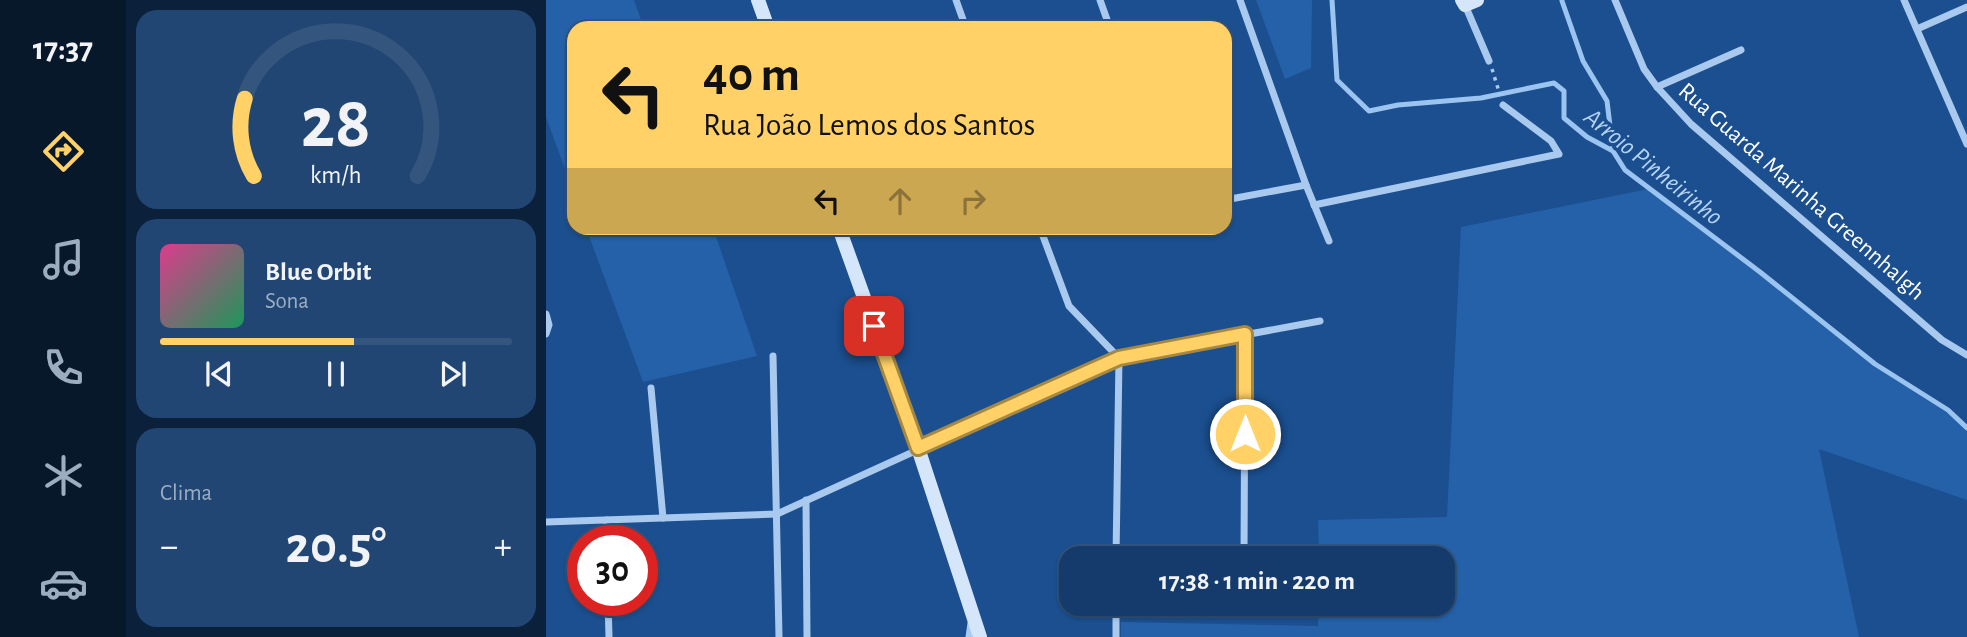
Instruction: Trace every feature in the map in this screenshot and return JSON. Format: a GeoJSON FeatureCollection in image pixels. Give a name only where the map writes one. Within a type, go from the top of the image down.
{"type":"FeatureCollection","features":[{"type":"Feature","properties":{"kind":"street"},"geometry":{"type":"LineString","coordinates":[[758,0],[766,21]]}},
{"type":"Feature","properties":{"kind":"street"},"geometry":{"type":"LineString","coordinates":[[956,0],[964,21]]}},
{"type":"Feature","properties":{"kind":"street"},"geometry":{"type":"LineString","coordinates":[[1100,0],[1108,21]]}},
{"type":"Feature","properties":{"kind":"street"},"geometry":{"type":"LineString","coordinates":[[1240,0],[1329,242]]}},
{"type":"Feature","properties":{"kind":"street","name":"Rua Guarda Marinha Greennhalgh"},"geometry":{"type":"LineString","coordinates":[[1615,0],[1644,69],[1657,87],[1702,133],[1942,340],[1967,355]]}},
{"type":"Feature","properties":{"kind":"street"},"geometry":{"type":"LineString","coordinates":[[1904,0],[1967,144]]}},
{"type":"Feature","properties":{"kind":"street"},"geometry":{"type":"LineString","coordinates":[[1468,2],[1489,61]]}},
{"type":"Feature","properties":{"kind":"street"},"geometry":{"type":"LineString","coordinates":[[1917,29],[1967,7]]}},
{"type":"Feature","properties":{"kind":"street"},"geometry":{"type":"LineString","coordinates":[[1657,87],[1741,50]]}},
{"type":"Feature","properties":{"kind":"street"},"geometry":{"type":"LineString","coordinates":[[1314,205],[1559,154],[1551,141],[1503,102]]}},
{"type":"Feature","properties":{"kind":"street"},"geometry":{"type":"LineString","coordinates":[[1232,199],[1306,185]]}},
{"type":"Feature","properties":{"kind":"street"},"geometry":{"type":"LineString","coordinates":[[842,235],[918,448],[980,637]]}},
{"type":"Feature","properties":{"kind":"street"},"geometry":{"type":"LineString","coordinates":[[1042,235],[1069,306],[1119,358],[1116,546]]}},
{"type":"Feature","properties":{"kind":"street"},"geometry":{"type":"LineString","coordinates":[[546,314],[550,325],[546,334]]}},
{"type":"Feature","properties":{"kind":"street"},"geometry":{"type":"LineString","coordinates":[[546,522],[777,514],[1119,358],[1320,321]]}},
{"type":"Feature","properties":{"kind":"street"},"geometry":{"type":"LineString","coordinates":[[1244,546],[1245,334]]}},
{"type":"Feature","properties":{"kind":"street"},"geometry":{"type":"LineString","coordinates":[[773,356],[779,637]]}},
{"type":"Feature","properties":{"kind":"street"},"geometry":{"type":"LineString","coordinates":[[651,388],[663,518]]}},
{"type":"Feature","properties":{"kind":"street"},"geometry":{"type":"LineString","coordinates":[[806,500],[807,637]]}},
{"type":"Feature","properties":{"kind":"street"},"geometry":{"type":"LineString","coordinates":[[607,520],[607,525]]}},
{"type":"Feature","properties":{"kind":"street"},"geometry":{"type":"LineString","coordinates":[[969,637],[972,615]]}},
{"type":"Feature","properties":{"kind":"street"},"geometry":{"type":"LineString","coordinates":[[608,616],[608,637]]}},
{"type":"Feature","properties":{"kind":"street"},"geometry":{"type":"LineString","coordinates":[[1116,616],[1116,637]]}},
{"type":"Feature","properties":{"kind":"path"},"geometry":{"type":"LineString","coordinates":[[1489,61],[1503,102]]}},
{"type":"Feature","properties":{"kind":"shaded area"},"geometry":{"type":"Polygon","coordinates":[[[546,0],[634,0],[642,21],[567,21],[567,175],[546,117],[546,0]]]}},
{"type":"Feature","properties":{"kind":"shaded area"},"geometry":{"type":"Polygon","coordinates":[[[1256,0],[1312,0],[1311,68],[1285,79],[1256,0]]]}},
{"type":"Feature","properties":{"kind":"shaded area"},"geometry":{"type":"Polygon","coordinates":[[[1648,189],[1760,272],[1875,364],[1948,410],[1967,428],[1967,500],[1819,449],[1859,637],[1121,637],[1121,622],[1318,626],[1318,616],[1455,616],[1455,546],[1319,546],[1318,520],[1447,517],[1461,227],[1648,189]]]}},
{"type":"Feature","properties":{"kind":"shaded area"},"geometry":{"type":"Polygon","coordinates":[[[589,235],[715,235],[757,356],[643,382],[589,235]]]}},
{"type":"Feature","properties":{"kind":"waterway","name":"Arroio Pinheirinho"},"geometry":{"type":"LineString","coordinates":[[1332,0],[1337,80],[1369,111],[1398,105],[1481,98],[1554,83],[1564,91],[1564,118],[1587,137],[1613,151],[1625,170],[1760,272],[1875,364],[1948,410],[1967,428]]}},
{"type":"Feature","properties":{"kind":"waterway"},"geometry":{"type":"LineString","coordinates":[[1562,1],[1583,61],[1607,101],[1613,151]]}},
{"type":"Feature","properties":{"kind":"route"},"geometry":{"type":"LineString","coordinates":[[874,326],[918,448],[1119,358],[1245,334],[1245,434]]}}]}
